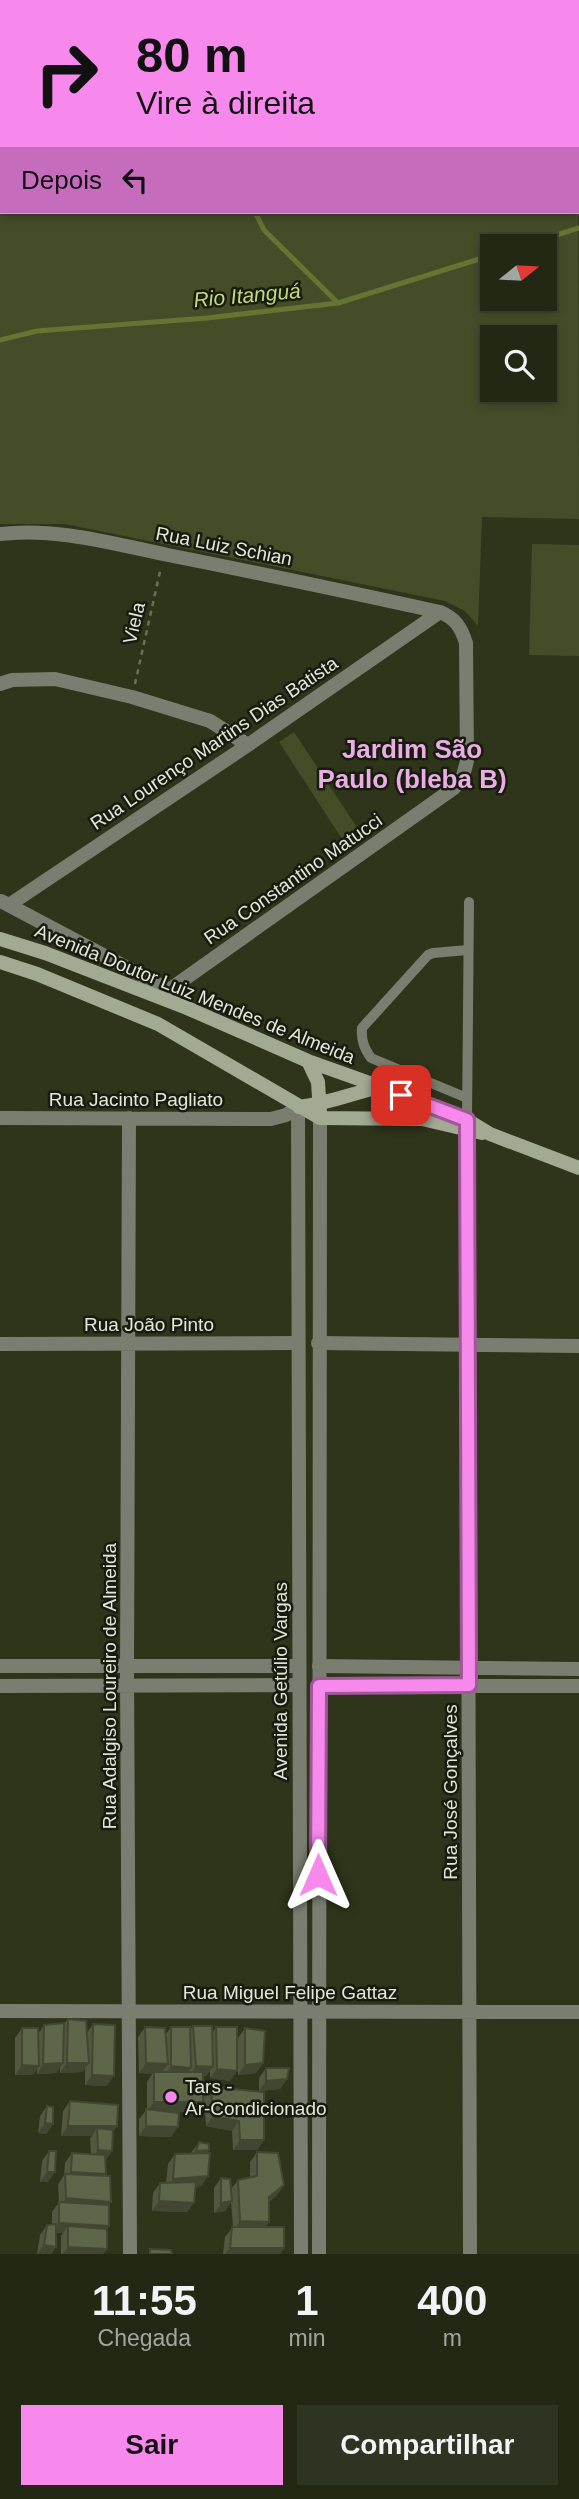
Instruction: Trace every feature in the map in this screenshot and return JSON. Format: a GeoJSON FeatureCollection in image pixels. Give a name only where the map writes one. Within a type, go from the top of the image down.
{"type":"FeatureCollection","features":[{"type":"Feature","properties":{"kind":"main road","name":"Avenida Doutor Luiz Mendes de Almeida"},"geometry":{"type":"LineString","coordinates":[[0,939],[134,980],[187,1008],[308,1061],[380,1087],[467,1126],[579,1168]]}},
{"type":"Feature","properties":{"kind":"main road","name":"Avenida Doutor Luiz Mendes de Almeida"},"geometry":{"type":"LineString","coordinates":[[0,962],[37,974],[158,1024],[298,1107],[467,1126]]}},
{"type":"Feature","properties":{"kind":"main road"},"geometry":{"type":"LineString","coordinates":[[308,1061],[318,1082],[320,1111]]}},
{"type":"Feature","properties":{"kind":"main road"},"geometry":{"type":"LineString","coordinates":[[320,1111],[340,1097],[380,1087]]}},
{"type":"Feature","properties":{"kind":"street","name":"Rua Luiz Schian"},"geometry":{"type":"LineString","coordinates":[[0,534],[25,531],[96,540],[440,612]]}},
{"type":"Feature","properties":{"kind":"street","name":"Rua Lourenço Martins Dias Batista"},"geometry":{"type":"LineString","coordinates":[[4,903],[248,745],[440,612]]}},
{"type":"Feature","properties":{"kind":"street","name":"Rua Constantino Matucci"},"geometry":{"type":"LineString","coordinates":[[169,990],[454,788],[463,776],[467,761],[466,643],[457,622],[440,612]]}},
{"type":"Feature","properties":{"kind":"street"},"geometry":{"type":"LineString","coordinates":[[0,684],[12,680],[55,679],[132,697],[210,721],[248,745]]}},
{"type":"Feature","properties":{"kind":"street"},"geometry":{"type":"LineString","coordinates":[[4,903],[134,980],[169,990],[187,1008]]}},
{"type":"Feature","properties":{"kind":"street"},"geometry":{"type":"LineString","coordinates":[[271,1119],[279,1111],[277,1095]]}},
{"type":"Feature","properties":{"kind":"street","name":"Avenida Getúlio Vargas"},"geometry":{"type":"LineString","coordinates":[[298,1107],[301,2254]]}},
{"type":"Feature","properties":{"kind":"street","name":"Rua Jacinto Pagliato"},"geometry":{"type":"LineString","coordinates":[[0,1118],[271,1119],[286,1115],[298,1107]]}},
{"type":"Feature","properties":{"kind":"street","name":"Avenida Getúlio Vargas"},"geometry":{"type":"LineString","coordinates":[[319,2254],[320,1111]]}},
{"type":"Feature","properties":{"kind":"street","name":"Rua Adalgiso Loureiro de Almeida"},"geometry":{"type":"LineString","coordinates":[[129,1118],[127,1685],[130,2254]]}},
{"type":"Feature","properties":{"kind":"street","name":"Rua José Gonçalves"},"geometry":{"type":"LineString","coordinates":[[467,1126],[471,2254]]}},
{"type":"Feature","properties":{"kind":"street"},"geometry":{"type":"LineString","coordinates":[[318,1343],[579,1346]]}},
{"type":"Feature","properties":{"kind":"street","name":"Rua João Pinto"},"geometry":{"type":"LineString","coordinates":[[0,1344],[318,1343]]}},
{"type":"Feature","properties":{"kind":"street"},"geometry":{"type":"LineString","coordinates":[[0,1666],[579,1669]]}},
{"type":"Feature","properties":{"kind":"street"},"geometry":{"type":"LineString","coordinates":[[0,1686],[579,1686]]}},
{"type":"Feature","properties":{"kind":"street","name":"Rua Miguel Felipe Gattaz"},"geometry":{"type":"LineString","coordinates":[[0,2011],[579,2012]]}},
{"type":"Feature","properties":{"kind":"lane"},"geometry":{"type":"LineString","coordinates":[[467,1126],[469,902]]}},
{"type":"Feature","properties":{"kind":"lane"},"geometry":{"type":"LineString","coordinates":[[467,1098],[371,1058],[361,1037],[362,1028],[428,955],[468,950]]}},
{"type":"Feature","properties":{"kind":"path","name":"Viela"},"geometry":{"type":"LineString","coordinates":[[132,697],[164,554]]}},
{"type":"Feature","properties":{"kind":"green space"},"geometry":{"type":"Polygon","coordinates":[[[0,214],[578,214],[579,519],[482,517],[478,626],[465,611],[445,601],[65,524],[0,524],[0,214]]]}},
{"type":"Feature","properties":{"kind":"green space"},"geometry":{"type":"Polygon","coordinates":[[[532,544],[579,545],[579,656],[529,655],[532,544]]]}},
{"type":"Feature","properties":{"kind":"green space"},"geometry":{"type":"Polygon","coordinates":[[[294,732],[362,835],[346,845],[279,742],[294,732]]]}},
{"type":"Feature","properties":{"kind":"building"},"geometry":{"type":"Polygon","coordinates":[[[68,2019],[86,2021],[89,2063],[67,2063],[68,2019]]]}},
{"type":"Feature","properties":{"kind":"building"},"geometry":{"type":"Polygon","coordinates":[[[64,2023],[63,2063],[43,2064],[44,2025],[64,2023]]]}},
{"type":"Feature","properties":{"kind":"building"},"geometry":{"type":"Polygon","coordinates":[[[93,2024],[115,2025],[114,2076],[92,2075],[93,2024]]]}},
{"type":"Feature","properties":{"kind":"building"},"geometry":{"type":"Polygon","coordinates":[[[193,2026],[212,2026],[213,2067],[196,2066],[193,2026]]]}},
{"type":"Feature","properties":{"kind":"building"},"geometry":{"type":"Polygon","coordinates":[[[145,2027],[165,2028],[168,2064],[146,2063],[145,2027]]]}},
{"type":"Feature","properties":{"kind":"building"},"geometry":{"type":"Polygon","coordinates":[[[171,2027],[190,2027],[191,2068],[171,2066],[171,2027]]]}},
{"type":"Feature","properties":{"kind":"building"},"geometry":{"type":"Polygon","coordinates":[[[216,2027],[237,2027],[237,2071],[217,2069],[216,2027]]]}},
{"type":"Feature","properties":{"kind":"building"},"geometry":{"type":"Polygon","coordinates":[[[22,2028],[38,2028],[39,2066],[22,2065],[22,2028]]]}},
{"type":"Feature","properties":{"kind":"building"},"geometry":{"type":"Polygon","coordinates":[[[245,2028],[265,2031],[263,2063],[245,2065],[245,2028]]]}},
{"type":"Feature","properties":{"kind":"building"},"geometry":{"type":"Polygon","coordinates":[[[266,2068],[289,2068],[287,2079],[266,2081],[266,2068]]]}},
{"type":"Feature","properties":{"kind":"building"},"geometry":{"type":"Polygon","coordinates":[[[154,2072],[203,2072],[203,2102],[154,2102],[154,2072]]]}},
{"type":"Feature","properties":{"kind":"building"},"geometry":{"type":"Polygon","coordinates":[[[211,2087],[264,2092],[264,2140],[240,2140],[239,2121],[213,2116],[211,2087]]]}},
{"type":"Feature","properties":{"kind":"building"},"geometry":{"type":"Polygon","coordinates":[[[70,2101],[118,2105],[117,2126],[68,2126],[70,2101]]]}},
{"type":"Feature","properties":{"kind":"building"},"geometry":{"type":"Polygon","coordinates":[[[47,2106],[53,2107],[53,2124],[45,2123],[47,2106]]]}},
{"type":"Feature","properties":{"kind":"building"},"geometry":{"type":"Polygon","coordinates":[[[146,2109],[179,2113],[178,2127],[146,2126],[146,2109]]]}},
{"type":"Feature","properties":{"kind":"building"},"geometry":{"type":"Polygon","coordinates":[[[97,2128],[113,2130],[112,2151],[98,2150],[97,2128]]]}},
{"type":"Feature","properties":{"kind":"building"},"geometry":{"type":"Polygon","coordinates":[[[199,2142],[209,2144],[209,2150],[196,2151],[199,2142]]]}},
{"type":"Feature","properties":{"kind":"building"},"geometry":{"type":"Polygon","coordinates":[[[49,2151],[56,2151],[55,2172],[47,2172],[49,2151]]]}},
{"type":"Feature","properties":{"kind":"building"},"geometry":{"type":"Polygon","coordinates":[[[257,2152],[278,2153],[284,2185],[269,2197],[269,2222],[240,2221],[238,2180],[257,2176],[257,2152]]]}},
{"type":"Feature","properties":{"kind":"building"},"geometry":{"type":"Polygon","coordinates":[[[72,2153],[105,2155],[106,2174],[71,2172],[72,2153]]]}},
{"type":"Feature","properties":{"kind":"building"},"geometry":{"type":"Polygon","coordinates":[[[210,2153],[208,2176],[173,2179],[175,2154],[210,2153]]]}},
{"type":"Feature","properties":{"kind":"building"},"geometry":{"type":"Polygon","coordinates":[[[65,2174],[110,2176],[111,2202],[66,2198],[65,2174]]]}},
{"type":"Feature","properties":{"kind":"building"},"geometry":{"type":"Polygon","coordinates":[[[221,2178],[230,2179],[232,2201],[221,2203],[221,2178]]]}},
{"type":"Feature","properties":{"kind":"building"},"geometry":{"type":"Polygon","coordinates":[[[196,2182],[194,2203],[159,2201],[160,2183],[196,2182]]]}},
{"type":"Feature","properties":{"kind":"building"},"geometry":{"type":"Polygon","coordinates":[[[59,2202],[109,2205],[109,2226],[59,2223],[59,2202]]]}},
{"type":"Feature","properties":{"kind":"building"},"geometry":{"type":"Polygon","coordinates":[[[56,2224],[56,2247],[44,2245],[47,2225],[56,2224]]]}},
{"type":"Feature","properties":{"kind":"building"},"geometry":{"type":"Polygon","coordinates":[[[68,2226],[107,2229],[107,2249],[68,2247],[68,2226]]]}},
{"type":"Feature","properties":{"kind":"building"},"geometry":{"type":"Polygon","coordinates":[[[232,2227],[284,2227],[284,2248],[230,2248],[232,2227]]]}},
{"type":"Feature","properties":{"kind":"building"},"geometry":{"type":"Polygon","coordinates":[[[150,2249],[171,2250],[172,2254],[150,2254],[150,2249]]]}},
{"type":"Feature","properties":{"kind":"waterway"},"geometry":{"type":"LineString","coordinates":[[256,214],[264,230],[338,303]]}},
{"type":"Feature","properties":{"kind":"waterway","name":"Rio Itanguá"},"geometry":{"type":"LineString","coordinates":[[557,235],[579,228]]}},
{"type":"Feature","properties":{"kind":"waterway","name":"Rio Itanguá"},"geometry":{"type":"LineString","coordinates":[[0,340],[37,331],[207,318],[338,303],[480,259]]}},
{"type":"Feature","properties":{"kind":"place","name":"Tars - Ar-Condicionado"},"geometry":{"type":"Point","coordinates":[171,2097]}},
{"type":"Feature","properties":{"kind":"district","name":"Jardim São Paulo (bleba B)"},"geometry":{"type":"Point","coordinates":[412,764]}},
{"type":"Feature","properties":{"kind":"route"},"geometry":{"type":"LineString","coordinates":[[318,1875],[319,1686],[469,1685],[467,1120],[401,1095]]}}]}
